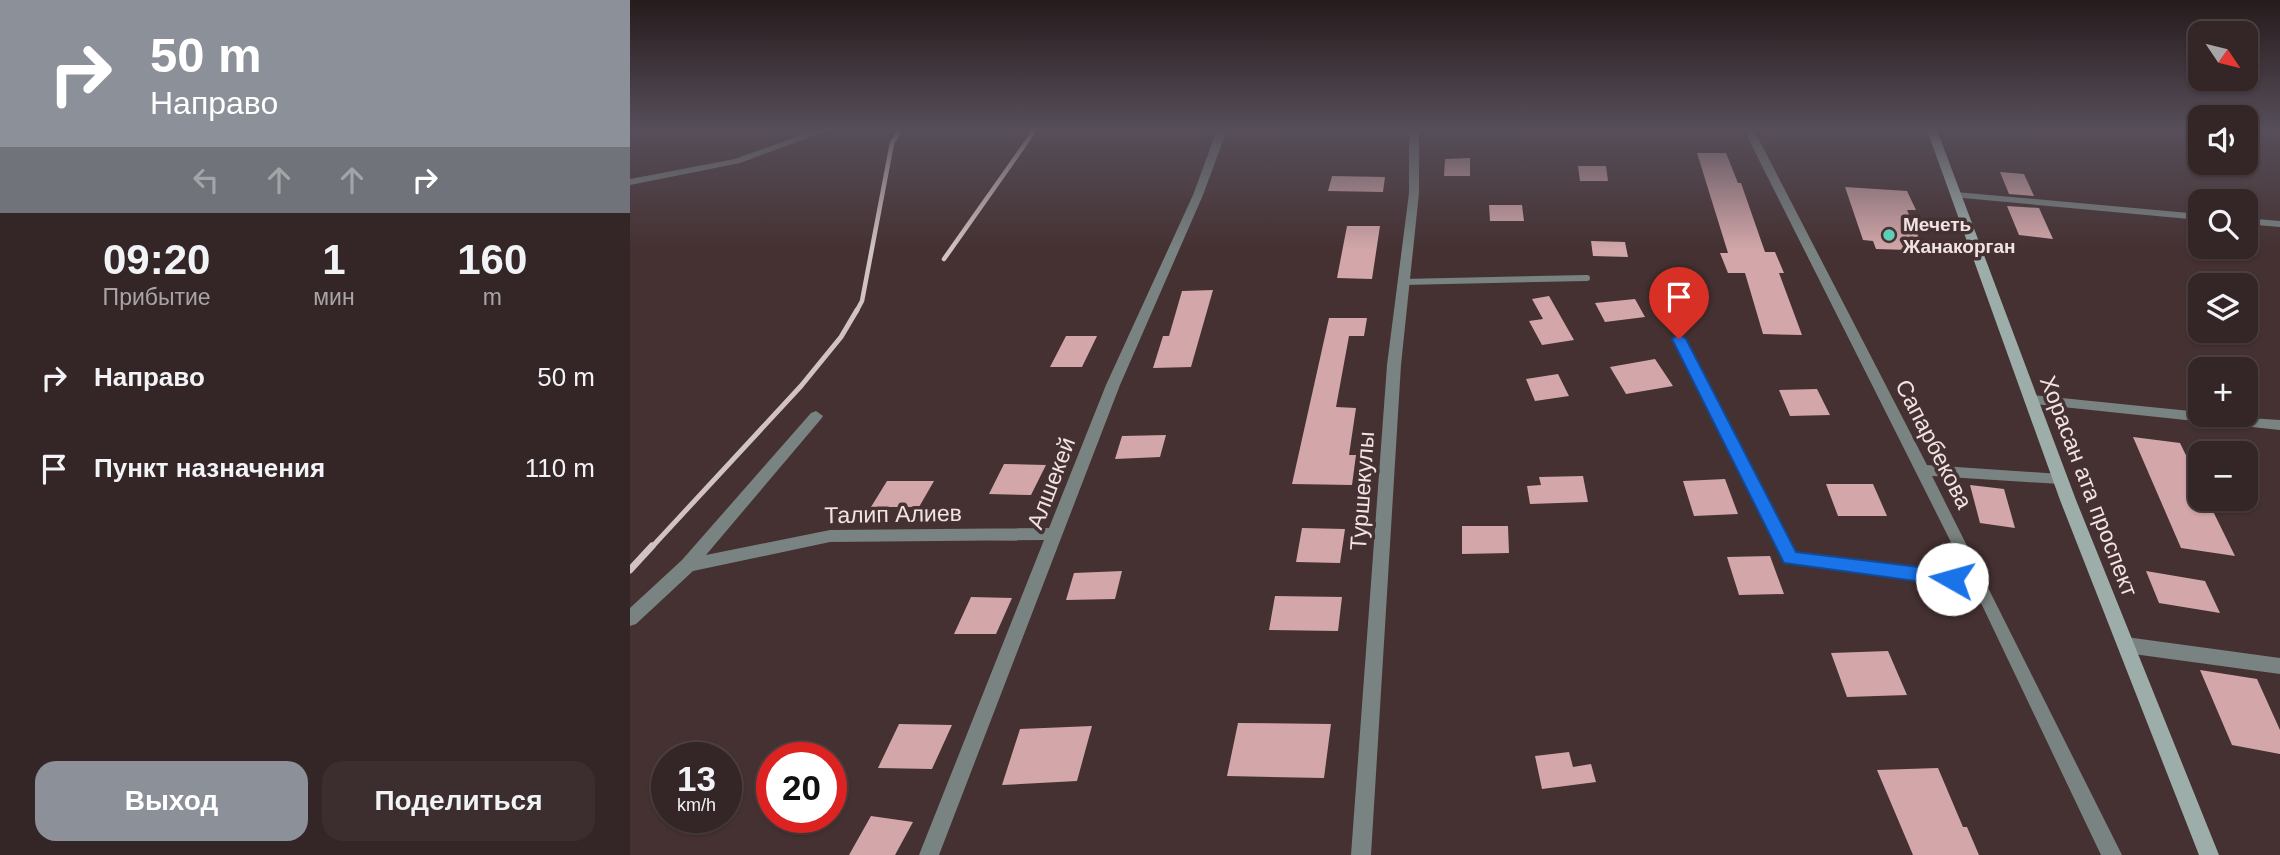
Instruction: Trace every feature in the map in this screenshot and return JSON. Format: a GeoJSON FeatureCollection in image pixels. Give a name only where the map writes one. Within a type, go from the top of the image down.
{"type":"FeatureCollection","features":[{"type":"Feature","properties":{"kind":"main road","name":"Хорасан ата проспект"},"geometry":{"type":"LineString","coordinates":[[1947,170],[2060,479],[2209,855]]}},
{"type":"Feature","properties":{"kind":"street"},"geometry":{"type":"LineString","coordinates":[[630,182],[692,170]]}},
{"type":"Feature","properties":{"kind":"street","name":"Алшекей"},"geometry":{"type":"LineString","coordinates":[[929,855],[1113,385],[1207,170]]}},
{"type":"Feature","properties":{"kind":"street","name":"Туршекулы"},"geometry":{"type":"LineString","coordinates":[[1360,855],[1394,365],[1414,193],[1414,170]]}},
{"type":"Feature","properties":{"kind":"street","name":"Сапарбекова"},"geometry":{"type":"LineString","coordinates":[[1769,170],[1979,582],[2112,855]]}},
{"type":"Feature","properties":{"kind":"street"},"geometry":{"type":"LineString","coordinates":[[1956,195],[2188,216]]}},
{"type":"Feature","properties":{"kind":"street"},"geometry":{"type":"LineString","coordinates":[[2258,222],[2280,224]]}},
{"type":"Feature","properties":{"kind":"street"},"geometry":{"type":"LineString","coordinates":[[2031,400],[2280,425]]}},
{"type":"Feature","properties":{"kind":"street"},"geometry":{"type":"LineString","coordinates":[[630,619],[688,565],[816,416]]}},
{"type":"Feature","properties":{"kind":"street"},"geometry":{"type":"LineString","coordinates":[[1922,470],[2060,479]]}},
{"type":"Feature","properties":{"kind":"street","name":"Талип Алиев"},"geometry":{"type":"LineString","coordinates":[[688,565],[830,536],[1055,534]]}},
{"type":"Feature","properties":{"kind":"street"},"geometry":{"type":"LineString","coordinates":[[2126,645],[2280,666]]}},
{"type":"Feature","properties":{"kind":"lane"},"geometry":{"type":"LineString","coordinates":[[1404,282],[1587,278]]}},
{"type":"Feature","properties":{"kind":"lane"},"geometry":{"type":"LineString","coordinates":[[1679,339],[1791,558],[1979,582]]}},
{"type":"Feature","properties":{"kind":"building"},"geometry":{"type":"Polygon","coordinates":[[[1444,170],[1470,170],[1470,176],[1444,176],[1444,170]]]}},
{"type":"Feature","properties":{"kind":"building"},"geometry":{"type":"Polygon","coordinates":[[[1579,170],[1607,170],[1608,181],[1580,181],[1579,170]]]}},
{"type":"Feature","properties":{"kind":"building"},"geometry":{"type":"Polygon","coordinates":[[[1702,170],[1733,170],[1738,183],[1741,183],[1765,252],[1775,252],[1784,273],[1779,273],[1802,335],[1763,334],[1745,273],[1728,273],[1720,253],[1728,253],[1702,170]]]}},
{"type":"Feature","properties":{"kind":"building"},"geometry":{"type":"Polygon","coordinates":[[[2000,172],[2024,174],[2034,196],[2009,194],[2000,172]]]}},
{"type":"Feature","properties":{"kind":"building"},"geometry":{"type":"Polygon","coordinates":[[[1332,176],[1385,177],[1383,192],[1328,191],[1332,176]]]}},
{"type":"Feature","properties":{"kind":"building"},"geometry":{"type":"Polygon","coordinates":[[[1845,187],[1907,191],[1916,210],[1907,210],[1919,238],[1914,237],[1916,243],[1907,242],[1910,250],[1876,249],[1873,241],[1863,240],[1845,187]]]}},
{"type":"Feature","properties":{"kind":"building"},"geometry":{"type":"Polygon","coordinates":[[[1489,205],[1522,205],[1524,221],[1490,221],[1489,205]]]}},
{"type":"Feature","properties":{"kind":"building"},"geometry":{"type":"Polygon","coordinates":[[[2007,206],[2039,208],[2053,239],[2019,235],[2007,206]]]}},
{"type":"Feature","properties":{"kind":"building"},"geometry":{"type":"Polygon","coordinates":[[[1347,226],[1380,226],[1372,279],[1337,278],[1347,226]]]}},
{"type":"Feature","properties":{"kind":"building"},"geometry":{"type":"Polygon","coordinates":[[[1591,241],[1625,242],[1628,257],[1593,256],[1591,241]]]}},
{"type":"Feature","properties":{"kind":"building"},"geometry":{"type":"Polygon","coordinates":[[[1213,290],[1191,367],[1153,368],[1163,336],[1169,336],[1182,291],[1213,290]]]}},
{"type":"Feature","properties":{"kind":"building"},"geometry":{"type":"Polygon","coordinates":[[[1549,296],[1574,340],[1542,345],[1529,321],[1543,319],[1532,299],[1549,296]]]}},
{"type":"Feature","properties":{"kind":"building"},"geometry":{"type":"Polygon","coordinates":[[[1635,299],[1645,317],[1605,322],[1595,303],[1635,299]]]}},
{"type":"Feature","properties":{"kind":"building"},"geometry":{"type":"Polygon","coordinates":[[[1329,318],[1367,318],[1364,336],[1349,336],[1336,407],[1356,408],[1349,455],[1356,455],[1352,485],[1292,484],[1329,318]]]}},
{"type":"Feature","properties":{"kind":"building"},"geometry":{"type":"Polygon","coordinates":[[[1066,336],[1097,336],[1082,367],[1050,367],[1066,336]]]}},
{"type":"Feature","properties":{"kind":"building"},"geometry":{"type":"Polygon","coordinates":[[[1655,359],[1673,386],[1626,394],[1610,367],[1655,359]]]}},
{"type":"Feature","properties":{"kind":"building"},"geometry":{"type":"Polygon","coordinates":[[[1558,374],[1569,396],[1535,401],[1526,379],[1558,374]]]}},
{"type":"Feature","properties":{"kind":"building"},"geometry":{"type":"Polygon","coordinates":[[[1817,389],[1830,415],[1790,416],[1779,390],[1817,389]]]}},
{"type":"Feature","properties":{"kind":"building"},"geometry":{"type":"Polygon","coordinates":[[[1166,435],[1160,457],[1115,459],[1122,436],[1166,435]]]}},
{"type":"Feature","properties":{"kind":"building"},"geometry":{"type":"Polygon","coordinates":[[[2133,437],[2180,443],[2188,459],[2188,511],[2213,511],[2235,556],[2181,548],[2133,437]]]}},
{"type":"Feature","properties":{"kind":"building"},"geometry":{"type":"Polygon","coordinates":[[[1004,464],[1046,465],[1031,495],[989,494],[1004,464]]]}},
{"type":"Feature","properties":{"kind":"building"},"geometry":{"type":"Polygon","coordinates":[[[1583,476],[1588,502],[1530,504],[1527,486],[1541,485],[1539,477],[1583,476]]]}},
{"type":"Feature","properties":{"kind":"building"},"geometry":{"type":"Polygon","coordinates":[[[1725,479],[1738,514],[1694,516],[1683,481],[1725,479]]]}},
{"type":"Feature","properties":{"kind":"building"},"geometry":{"type":"Polygon","coordinates":[[[887,481],[934,481],[919,507],[871,507],[887,481]]]}},
{"type":"Feature","properties":{"kind":"building"},"geometry":{"type":"Polygon","coordinates":[[[1826,484],[1873,484],[1887,516],[1838,516],[1826,484]]]}},
{"type":"Feature","properties":{"kind":"building"},"geometry":{"type":"Polygon","coordinates":[[[1970,485],[2004,489],[2015,528],[1980,523],[1970,485]]]}},
{"type":"Feature","properties":{"kind":"building"},"geometry":{"type":"Polygon","coordinates":[[[1462,526],[1508,526],[1509,553],[1462,554],[1462,526]]]}},
{"type":"Feature","properties":{"kind":"building"},"geometry":{"type":"Polygon","coordinates":[[[1302,528],[1345,529],[1340,563],[1296,562],[1302,528]]]}},
{"type":"Feature","properties":{"kind":"building"},"geometry":{"type":"Polygon","coordinates":[[[1770,556],[1784,594],[1739,595],[1727,557],[1770,556]]]}},
{"type":"Feature","properties":{"kind":"building"},"geometry":{"type":"Polygon","coordinates":[[[1122,571],[1115,599],[1066,600],[1074,573],[1122,571]]]}},
{"type":"Feature","properties":{"kind":"building"},"geometry":{"type":"Polygon","coordinates":[[[2146,571],[2205,581],[2220,613],[2159,603],[2146,571]]]}},
{"type":"Feature","properties":{"kind":"building"},"geometry":{"type":"Polygon","coordinates":[[[1275,596],[1342,597],[1338,631],[1269,630],[1275,596]]]}},
{"type":"Feature","properties":{"kind":"building"},"geometry":{"type":"Polygon","coordinates":[[[971,597],[1012,598],[996,634],[954,634],[971,597]]]}},
{"type":"Feature","properties":{"kind":"building"},"geometry":{"type":"Polygon","coordinates":[[[1888,651],[1907,695],[1847,697],[1831,653],[1888,651]]]}},
{"type":"Feature","properties":{"kind":"building"},"geometry":{"type":"Polygon","coordinates":[[[2200,670],[2257,679],[2280,730],[2280,754],[2232,745],[2200,670]]]}},
{"type":"Feature","properties":{"kind":"building"},"geometry":{"type":"Polygon","coordinates":[[[1238,723],[1331,724],[1324,778],[1227,776],[1238,723]]]}},
{"type":"Feature","properties":{"kind":"building"},"geometry":{"type":"Polygon","coordinates":[[[899,724],[952,725],[932,769],[878,768],[899,724]]]}},
{"type":"Feature","properties":{"kind":"building"},"geometry":{"type":"Polygon","coordinates":[[[1092,726],[1077,781],[1002,785],[1020,729],[1092,726]]]}},
{"type":"Feature","properties":{"kind":"building"},"geometry":{"type":"Polygon","coordinates":[[[1569,752],[1573,767],[1591,764],[1596,782],[1542,789],[1535,756],[1569,752]]]}},
{"type":"Feature","properties":{"kind":"building"},"geometry":{"type":"Polygon","coordinates":[[[1938,768],[1963,827],[1967,827],[1979,855],[1913,855],[1877,770],[1938,768]]]}},
{"type":"Feature","properties":{"kind":"building"},"geometry":{"type":"Polygon","coordinates":[[[871,816],[913,822],[895,855],[849,855],[871,816]]]}},
{"type":"Feature","properties":{"kind":"railway"},"geometry":{"type":"LineString","coordinates":[[856,312],[862,301],[887,170]]}},
{"type":"Feature","properties":{"kind":"railway"},"geometry":{"type":"LineString","coordinates":[[944,259],[1007,170]]}},
{"type":"Feature","properties":{"kind":"railway"},"geometry":{"type":"LineString","coordinates":[[651,548],[801,386],[841,337],[857,310]]}},
{"type":"Feature","properties":{"kind":"railway"},"geometry":{"type":"LineString","coordinates":[[630,570],[652,546]]}},
{"type":"Feature","properties":{"kind":"place","name":"Мечеть Жанакорган"},"geometry":{"type":"Point","coordinates":[1889,235]}},
{"type":"Feature","properties":{"kind":"route"},"geometry":{"type":"LineString","coordinates":[[1679,339],[1791,558],[1952,579]]}}]}
